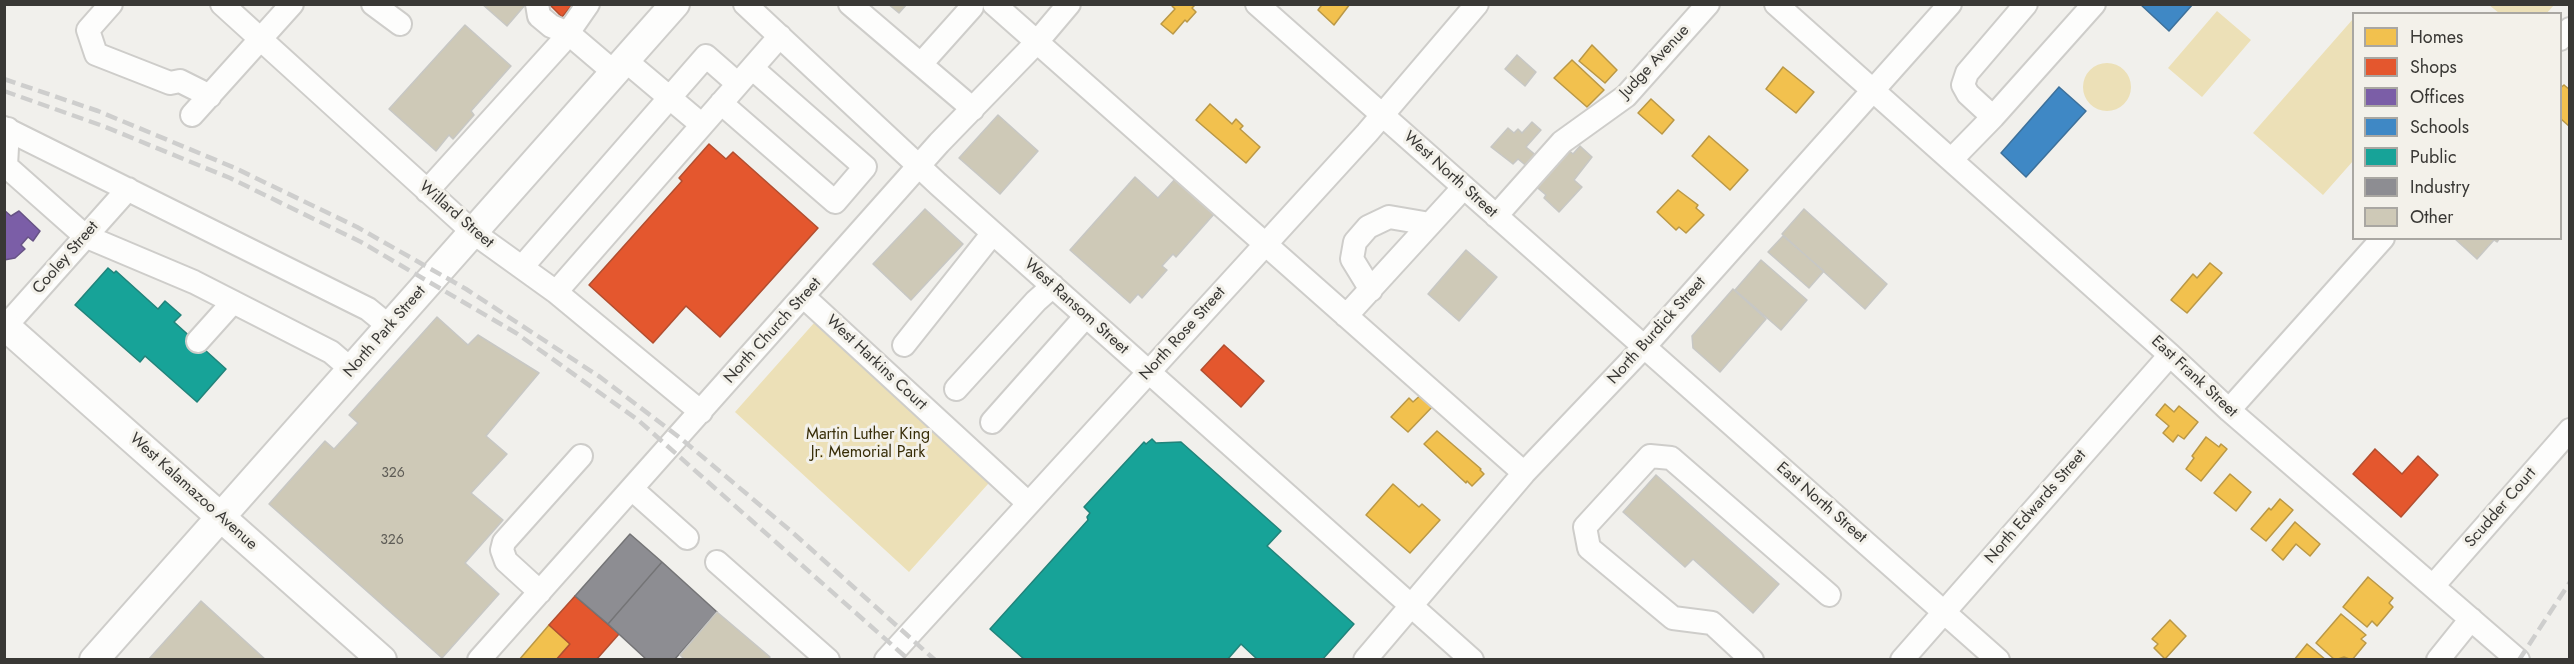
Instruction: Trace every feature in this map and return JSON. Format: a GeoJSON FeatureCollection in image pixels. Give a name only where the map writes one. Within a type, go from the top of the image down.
{"type":"FeatureCollection","features":[{"type":"Feature","properties":{"kind":"main road","name":"North Park Street"},"geometry":{"type":"LineString","coordinates":[[94,660],[675,4]]}},
{"type":"Feature","properties":{"kind":"main road","name":"West Kalamazoo Avenue"},"geometry":{"type":"LineString","coordinates":[[5,326],[382,660]]}},
{"type":"Feature","properties":{"kind":"street"},"geometry":{"type":"LineString","coordinates":[[111,4],[88,30],[96,54],[170,83],[180,81],[210,96]]}},
{"type":"Feature","properties":{"kind":"street","name":"Willard Street"},"geometry":{"type":"LineString","coordinates":[[222,4],[474,233],[556,292],[701,412]]}},
{"type":"Feature","properties":{"kind":"street"},"geometry":{"type":"LineString","coordinates":[[192,115],[262,40],[292,4]]}},
{"type":"Feature","properties":{"kind":"street"},"geometry":{"type":"LineString","coordinates":[[373,4],[400,24]]}},
{"type":"Feature","properties":{"kind":"street"},"geometry":{"type":"LineString","coordinates":[[537,4],[539,16],[551,26],[568,33],[670,98],[702,125]]}},
{"type":"Feature","properties":{"kind":"street"},"geometry":{"type":"LineString","coordinates":[[427,191],[568,33],[588,4]]}},
{"type":"Feature","properties":{"kind":"street","name":"West Ransom Street"},"geometry":{"type":"LineString","coordinates":[[745,4],[993,233],[1472,660]]}},
{"type":"Feature","properties":{"kind":"street"},"geometry":{"type":"LineString","coordinates":[[850,4],[973,109]]}},
{"type":"Feature","properties":{"kind":"street"},"geometry":{"type":"LineString","coordinates":[[994,4],[1524,473]]}},
{"type":"Feature","properties":{"kind":"street","name":"North Church Street"},"geometry":{"type":"LineString","coordinates":[[479,660],[919,166],[1036,43],[1069,4]]}},
{"type":"Feature","properties":{"kind":"street","name":"West North Street"},"geometry":{"type":"LineString","coordinates":[[1257,4],[1644,347]]}},
{"type":"Feature","properties":{"kind":"street","name":"North Rose Street"},"geometry":{"type":"LineString","coordinates":[[886,660],[1266,245],[1383,115],[1477,4]]}},
{"type":"Feature","properties":{"kind":"street","name":"Judge Avenue"},"geometry":{"type":"LineString","coordinates":[[1496,216],[1562,142],[1626,96],[1708,4]]}},
{"type":"Feature","properties":{"kind":"street","name":"East Frank Street"},"geometry":{"type":"LineString","coordinates":[[1776,4],[2229,410],[2518,660]]}},
{"type":"Feature","properties":{"kind":"street","name":"North Burdick Street"},"geometry":{"type":"LineString","coordinates":[[1365,660],[1524,473],[1644,347],[1950,4]]}},
{"type":"Feature","properties":{"kind":"street"},"geometry":{"type":"LineString","coordinates":[[1993,117],[1968,94],[1963,85],[1967,73],[2026,4]]}},
{"type":"Feature","properties":{"kind":"street"},"geometry":{"type":"LineString","coordinates":[[1951,160],[1993,117],[2094,4]]}},
{"type":"Feature","properties":{"kind":"street"},"geometry":{"type":"LineString","coordinates":[[921,64],[972,6]]}},
{"type":"Feature","properties":{"kind":"street"},"geometry":{"type":"LineString","coordinates":[[556,292],[780,36]]}},
{"type":"Feature","properties":{"kind":"street"},"geometry":{"type":"LineString","coordinates":[[522,267],[706,56],[745,76],[865,167],[835,202],[721,104]]}},
{"type":"Feature","properties":{"kind":"street"},"geometry":{"type":"LineString","coordinates":[[352,370],[331,351],[194,282],[86,236],[6,166],[6,129],[368,309],[390,327]]}},
{"type":"Feature","properties":{"kind":"street"},"geometry":{"type":"LineString","coordinates":[[1346,316],[1464,187]]}},
{"type":"Feature","properties":{"kind":"street","name":"Cooley Street"},"geometry":{"type":"LineString","coordinates":[[5,326],[128,189]]}},
{"type":"Feature","properties":{"kind":"street"},"geometry":{"type":"LineString","coordinates":[[1371,290],[1352,259],[1355,242],[1368,227],[1389,217],[1430,224]]}},
{"type":"Feature","properties":{"kind":"street"},"geometry":{"type":"LineString","coordinates":[[904,345],[993,233]]}},
{"type":"Feature","properties":{"kind":"street"},"geometry":{"type":"LineString","coordinates":[[2229,410],[2381,240]]}},
{"type":"Feature","properties":{"kind":"street"},"geometry":{"type":"LineString","coordinates":[[956,389],[1036,301],[1053,286]]}},
{"type":"Feature","properties":{"kind":"street","name":"West Harkins Court"},"geometry":{"type":"LineString","coordinates":[[804,297],[1029,503]]}},
{"type":"Feature","properties":{"kind":"street"},"geometry":{"type":"LineString","coordinates":[[198,341],[233,302]]}},
{"type":"Feature","properties":{"kind":"street"},"geometry":{"type":"LineString","coordinates":[[992,422],[1086,316]]}},
{"type":"Feature","properties":{"kind":"street","name":"East North Street"},"geometry":{"type":"LineString","coordinates":[[1644,347],[1998,660]]}},
{"type":"Feature","properties":{"kind":"street","name":"North Edwards Street"},"geometry":{"type":"LineString","coordinates":[[1902,660],[2170,355]]}},
{"type":"Feature","properties":{"kind":"street","name":"Scudder Court"},"geometry":{"type":"LineString","coordinates":[[2433,586],[2570,430]]}},
{"type":"Feature","properties":{"kind":"street"},"geometry":{"type":"LineString","coordinates":[[540,592],[506,561],[502,550],[504,542],[581,456]]}},
{"type":"Feature","properties":{"kind":"street"},"geometry":{"type":"LineString","coordinates":[[1752,660],[1712,623],[1673,618],[1589,548],[1585,527],[1650,456],[1671,458],[1829,595]]}},
{"type":"Feature","properties":{"kind":"street"},"geometry":{"type":"LineString","coordinates":[[632,489],[687,538]]}},
{"type":"Feature","properties":{"kind":"street"},"geometry":{"type":"LineString","coordinates":[[717,562],[828,660]]}},
{"type":"Feature","properties":{"kind":"street"},"geometry":{"type":"LineString","coordinates":[[2438,660],[2471,619]]}},
{"type":"Feature","properties":{"kind":"green space"},"geometry":{"type":"Polygon","coordinates":[[[2489,5],[2554,5],[2548,12],[2498,12],[2489,5]]]}},
{"type":"Feature","properties":{"kind":"green space"},"geometry":{"type":"Polygon","coordinates":[[[2217,11],[2251,40],[2202,97],[2168,68],[2217,11]]]}},
{"type":"Feature","properties":{"kind":"green space"},"geometry":{"type":"Polygon","coordinates":[[[2352,20],[2352,162],[2323,195],[2253,133],[2352,20]]]}},
{"type":"Feature","properties":{"kind":"green space"},"geometry":{"type":"Polygon","coordinates":[[[2102,63],[2112,63],[2127,73],[2131,87],[2130,96],[2121,107],[2112,111],[2102,111],[2087,101],[2083,92],[2083,82],[2093,67],[2102,63]]]}},
{"type":"Feature","properties":{"kind":"green space","name":"Martin Luther King Jr. Memorial Park"},"geometry":{"type":"Polygon","coordinates":[[[822,314],[997,474],[909,572],[735,412],[822,314]]]}},
{"type":"Feature","properties":{"kind":"building: Homes"},"geometry":{"type":"Polygon","coordinates":[[[1174,4],[1196,4],[1192,8],[1196,12],[1187,22],[1185,20],[1173,34],[1161,24],[1175,9],[1172,6],[1174,4]]]}},
{"type":"Feature","properties":{"kind":"building: Homes"},"geometry":{"type":"Polygon","coordinates":[[[1319,4],[1350,4],[1334,25],[1318,10],[1321,6],[1319,4]]]}},
{"type":"Feature","properties":{"kind":"building: Homes"},"geometry":{"type":"Polygon","coordinates":[[[1592,45],[1617,70],[1605,83],[1579,61],[1592,45]]]}},
{"type":"Feature","properties":{"kind":"building: Homes"},"geometry":{"type":"Polygon","coordinates":[[[1572,60],[1604,90],[1587,107],[1554,78],[1572,60]]]}},
{"type":"Feature","properties":{"kind":"building: Homes"},"geometry":{"type":"Polygon","coordinates":[[[1783,67],[1814,92],[1796,113],[1766,89],[1783,67]]]}},
{"type":"Feature","properties":{"kind":"building: Homes"},"geometry":{"type":"Polygon","coordinates":[[[2564,85],[2570,90],[2570,127],[2562,120],[2562,86],[2564,85]]]}},
{"type":"Feature","properties":{"kind":"building: Homes"},"geometry":{"type":"Polygon","coordinates":[[[1651,99],[1674,120],[1662,134],[1638,113],[1651,99]]]}},
{"type":"Feature","properties":{"kind":"building: Homes"},"geometry":{"type":"Polygon","coordinates":[[[1210,104],[1232,124],[1236,119],[1243,126],[1240,129],[1260,147],[1246,163],[1196,120],[1210,104]]]}},
{"type":"Feature","properties":{"kind":"building: Homes"},"geometry":{"type":"Polygon","coordinates":[[[1709,136],[1748,170],[1730,190],[1692,156],[1709,136]]]}},
{"type":"Feature","properties":{"kind":"building: Homes"},"geometry":{"type":"Polygon","coordinates":[[[1678,190],[1698,205],[1696,208],[1704,215],[1686,233],[1679,227],[1676,230],[1657,212],[1678,190]]]}},
{"type":"Feature","properties":{"kind":"building: Homes"},"geometry":{"type":"Polygon","coordinates":[[[2210,263],[2222,273],[2187,313],[2171,300],[2193,274],[2197,278],[2210,263]]]}},
{"type":"Feature","properties":{"kind":"building: Homes"},"geometry":{"type":"Polygon","coordinates":[[[1423,393],[1435,404],[1408,432],[1391,417],[1409,398],[1413,402],[1423,393]]]}},
{"type":"Feature","properties":{"kind":"building: Homes"},"geometry":{"type":"Polygon","coordinates":[[[2165,404],[2174,412],[2179,406],[2198,422],[2184,439],[2178,435],[2173,442],[2163,433],[2169,426],[2156,415],[2165,404]]]}},
{"type":"Feature","properties":{"kind":"building: Homes"},"geometry":{"type":"Polygon","coordinates":[[[1437,431],[1481,469],[1484,474],[1472,486],[1424,444],[1437,431]]]}},
{"type":"Feature","properties":{"kind":"building: Homes"},"geometry":{"type":"Polygon","coordinates":[[[2206,437],[2219,447],[2221,444],[2227,449],[2201,481],[2186,469],[2194,458],[2192,456],[2206,437]]]}},
{"type":"Feature","properties":{"kind":"building: Homes"},"geometry":{"type":"Polygon","coordinates":[[[2230,474],[2251,492],[2236,511],[2214,493],[2230,474]]]}},
{"type":"Feature","properties":{"kind":"building: Homes"},"geometry":{"type":"Polygon","coordinates":[[[1393,484],[1419,507],[1422,504],[1440,520],[1410,553],[1366,515],[1393,484]]]}},
{"type":"Feature","properties":{"kind":"building: Homes"},"geometry":{"type":"Polygon","coordinates":[[[2280,499],[2293,510],[2266,541],[2251,529],[2280,499]]]}},
{"type":"Feature","properties":{"kind":"building: Homes"},"geometry":{"type":"Polygon","coordinates":[[[2295,522],[2320,544],[2310,556],[2296,544],[2283,560],[2272,550],[2295,522]]]}},
{"type":"Feature","properties":{"kind":"building: Homes"},"geometry":{"type":"Polygon","coordinates":[[[2368,577],[2393,598],[2389,603],[2393,607],[2377,626],[2372,621],[2367,627],[2343,607],[2368,577]]]}},
{"type":"Feature","properties":{"kind":"building: Homes"},"geometry":{"type":"Polygon","coordinates":[[[2341,614],[2366,635],[2361,639],[2366,643],[2352,660],[2344,657],[2335,660],[2316,643],[2341,614]]]}},
{"type":"Feature","properties":{"kind":"building: Homes"},"geometry":{"type":"Polygon","coordinates":[[[2170,620],[2186,636],[2165,659],[2154,648],[2158,644],[2152,639],[2170,620]]]}},
{"type":"Feature","properties":{"kind":"building: Homes"},"geometry":{"type":"Polygon","coordinates":[[[549,625],[570,644],[556,660],[519,660],[549,625]]]}},
{"type":"Feature","properties":{"kind":"building: Homes"},"geometry":{"type":"Polygon","coordinates":[[[2307,644],[2326,660],[2294,660],[2307,644]]]}},
{"type":"Feature","properties":{"kind":"building: Shops"},"geometry":{"type":"Polygon","coordinates":[[[549,4],[573,4],[562,17],[549,4]]]}},
{"type":"Feature","properties":{"kind":"building: Shops"},"geometry":{"type":"Polygon","coordinates":[[[709,144],[726,159],[733,152],[818,228],[720,337],[686,306],[653,343],[589,285],[682,181],[679,178],[709,144]]]}},
{"type":"Feature","properties":{"kind":"building: Shops"},"geometry":{"type":"Polygon","coordinates":[[[1224,345],[1264,381],[1241,407],[1201,370],[1224,345]]]}},
{"type":"Feature","properties":{"kind":"building: Shops"},"geometry":{"type":"Polygon","coordinates":[[[2375,449],[2402,474],[2418,456],[2438,475],[2401,517],[2353,474],[2375,449]]]}},
{"type":"Feature","properties":{"kind":"building: Shops"},"geometry":{"type":"Polygon","coordinates":[[[575,596],[619,634],[596,660],[556,660],[570,644],[549,625],[575,596]]]}},
{"type":"Feature","properties":{"kind":"building: Offices"},"geometry":{"type":"Polygon","coordinates":[[[4,210],[11,216],[19,211],[40,231],[33,241],[28,237],[21,245],[25,249],[15,258],[4,260],[4,210]]]}},
{"type":"Feature","properties":{"kind":"building: Schools"},"geometry":{"type":"Polygon","coordinates":[[[2140,4],[2193,4],[2169,31],[2140,4]]]}},
{"type":"Feature","properties":{"kind":"building: Schools"},"geometry":{"type":"Polygon","coordinates":[[[2059,87],[2086,111],[2026,177],[2001,153],[2059,87]]]}},
{"type":"Feature","properties":{"kind":"building: Public"},"geometry":{"type":"Polygon","coordinates":[[[108,268],[114,273],[116,271],[158,309],[165,301],[181,315],[174,322],[226,369],[197,402],[145,356],[140,362],[75,305],[108,268]]]}},
{"type":"Feature","properties":{"kind":"building: Public"},"geometry":{"type":"Polygon","coordinates":[[[1152,439],[1156,443],[1181,442],[1281,531],[1267,546],[1354,624],[1322,660],[1258,660],[1241,644],[1227,660],[1025,660],[990,629],[1088,520],[1090,513],[1084,507],[1144,442],[1146,444],[1152,439]]]}},
{"type":"Feature","properties":{"kind":"building: Industry"},"geometry":{"type":"Polygon","coordinates":[[[630,534],[662,562],[608,624],[575,596],[630,534]]]}},
{"type":"Feature","properties":{"kind":"building: Industry"},"geometry":{"type":"Polygon","coordinates":[[[662,562],[717,612],[674,660],[647,660],[608,624],[662,562]]]}},
{"type":"Feature","properties":{"kind":"building: Other"},"geometry":{"type":"Polygon","coordinates":[[[482,4],[526,4],[507,26],[482,4]]]}},
{"type":"Feature","properties":{"kind":"building: Other"},"geometry":{"type":"Polygon","coordinates":[[[888,4],[907,4],[899,13],[888,4]]]}},
{"type":"Feature","properties":{"kind":"building: Other"},"geometry":{"type":"Polygon","coordinates":[[[465,25],[511,66],[471,111],[474,115],[453,139],[449,135],[436,151],[389,109],[465,25]]]}},
{"type":"Feature","properties":{"kind":"building: Other"},"geometry":{"type":"Polygon","coordinates":[[[1517,55],[1536,72],[1525,86],[1505,69],[1517,55]]]}},
{"type":"Feature","properties":{"kind":"building: Other"},"geometry":{"type":"Polygon","coordinates":[[[998,115],[1038,151],[1000,194],[959,158],[998,115]]]}},
{"type":"Feature","properties":{"kind":"building: Other"},"geometry":{"type":"Polygon","coordinates":[[[1532,122],[1541,130],[1526,147],[1538,157],[1529,168],[1518,159],[1513,164],[1491,147],[1508,128],[1514,133],[1518,129],[1522,133],[1532,122]]]}},
{"type":"Feature","properties":{"kind":"building: Other"},"geometry":{"type":"Polygon","coordinates":[[[1580,146],[1592,157],[1574,180],[1582,187],[1559,212],[1544,198],[1546,195],[1533,184],[1566,148],[1573,154],[1580,146]]]}},
{"type":"Feature","properties":{"kind":"building: Other"},"geometry":{"type":"Polygon","coordinates":[[[1135,177],[1158,198],[1176,178],[1215,213],[1176,257],[1173,254],[1162,266],[1167,270],[1142,298],[1138,294],[1130,303],[1070,250],[1135,177]]]}},
{"type":"Feature","properties":{"kind":"building: Other"},"geometry":{"type":"Polygon","coordinates":[[[925,209],[963,244],[911,300],[873,264],[925,209]]]}},
{"type":"Feature","properties":{"kind":"building: Other"},"geometry":{"type":"Polygon","coordinates":[[[1804,209],[1887,284],[1865,309],[1782,234],[1804,209]]]}},
{"type":"Feature","properties":{"kind":"building: Other"},"geometry":{"type":"Polygon","coordinates":[[[1783,236],[1824,271],[1809,288],[1768,252],[1783,236]]]}},
{"type":"Feature","properties":{"kind":"building: Other"},"geometry":{"type":"Polygon","coordinates":[[[2456,240],[2494,240],[2477,259],[2456,240]]]}},
{"type":"Feature","properties":{"kind":"building: Other"},"geometry":{"type":"Polygon","coordinates":[[[1466,250],[1497,277],[1459,321],[1428,294],[1466,250]]]}},
{"type":"Feature","properties":{"kind":"building: Other"},"geometry":{"type":"Polygon","coordinates":[[[1761,260],[1807,300],[1781,330],[1735,290],[1761,260]]]}},
{"type":"Feature","properties":{"kind":"building: Other"},"geometry":{"type":"Polygon","coordinates":[[[1733,289],[1766,319],[1720,372],[1693,348],[1692,336],[1733,289]]]}},
{"type":"Feature","properties":{"kind":"building: Other"},"geometry":{"type":"Polygon","coordinates":[[[437,317],[468,345],[478,335],[539,373],[486,436],[507,454],[471,493],[503,520],[465,563],[499,594],[442,658],[269,504],[325,441],[334,449],[358,423],[349,415],[437,317]]]}},
{"type":"Feature","properties":{"kind":"building: Other"},"geometry":{"type":"Polygon","coordinates":[[[1656,475],[1779,584],[1753,613],[1693,559],[1685,567],[1623,512],[1656,475]]]}},
{"type":"Feature","properties":{"kind":"building: Other"},"geometry":{"type":"Polygon","coordinates":[[[201,601],[266,660],[148,660],[201,601]]]}},
{"type":"Feature","properties":{"kind":"building: Other"},"geometry":{"type":"Polygon","coordinates":[[[717,612],[770,657],[768,660],[685,660],[680,655],[717,612]]]}},
{"type":"Feature","properties":{"kind":"railway"},"geometry":{"type":"LineString","coordinates":[[4,79],[98,111],[235,168],[357,227],[466,289],[600,377],[679,437],[792,532],[935,660]]}},
{"type":"Feature","properties":{"kind":"railway"},"geometry":{"type":"LineString","coordinates":[[4,91],[103,126],[230,178],[361,242],[516,333],[638,420],[909,660]]}},
{"type":"Feature","properties":{"kind":"railway"},"geometry":{"type":"LineString","coordinates":[[2519,660],[2570,582]]}}]}
